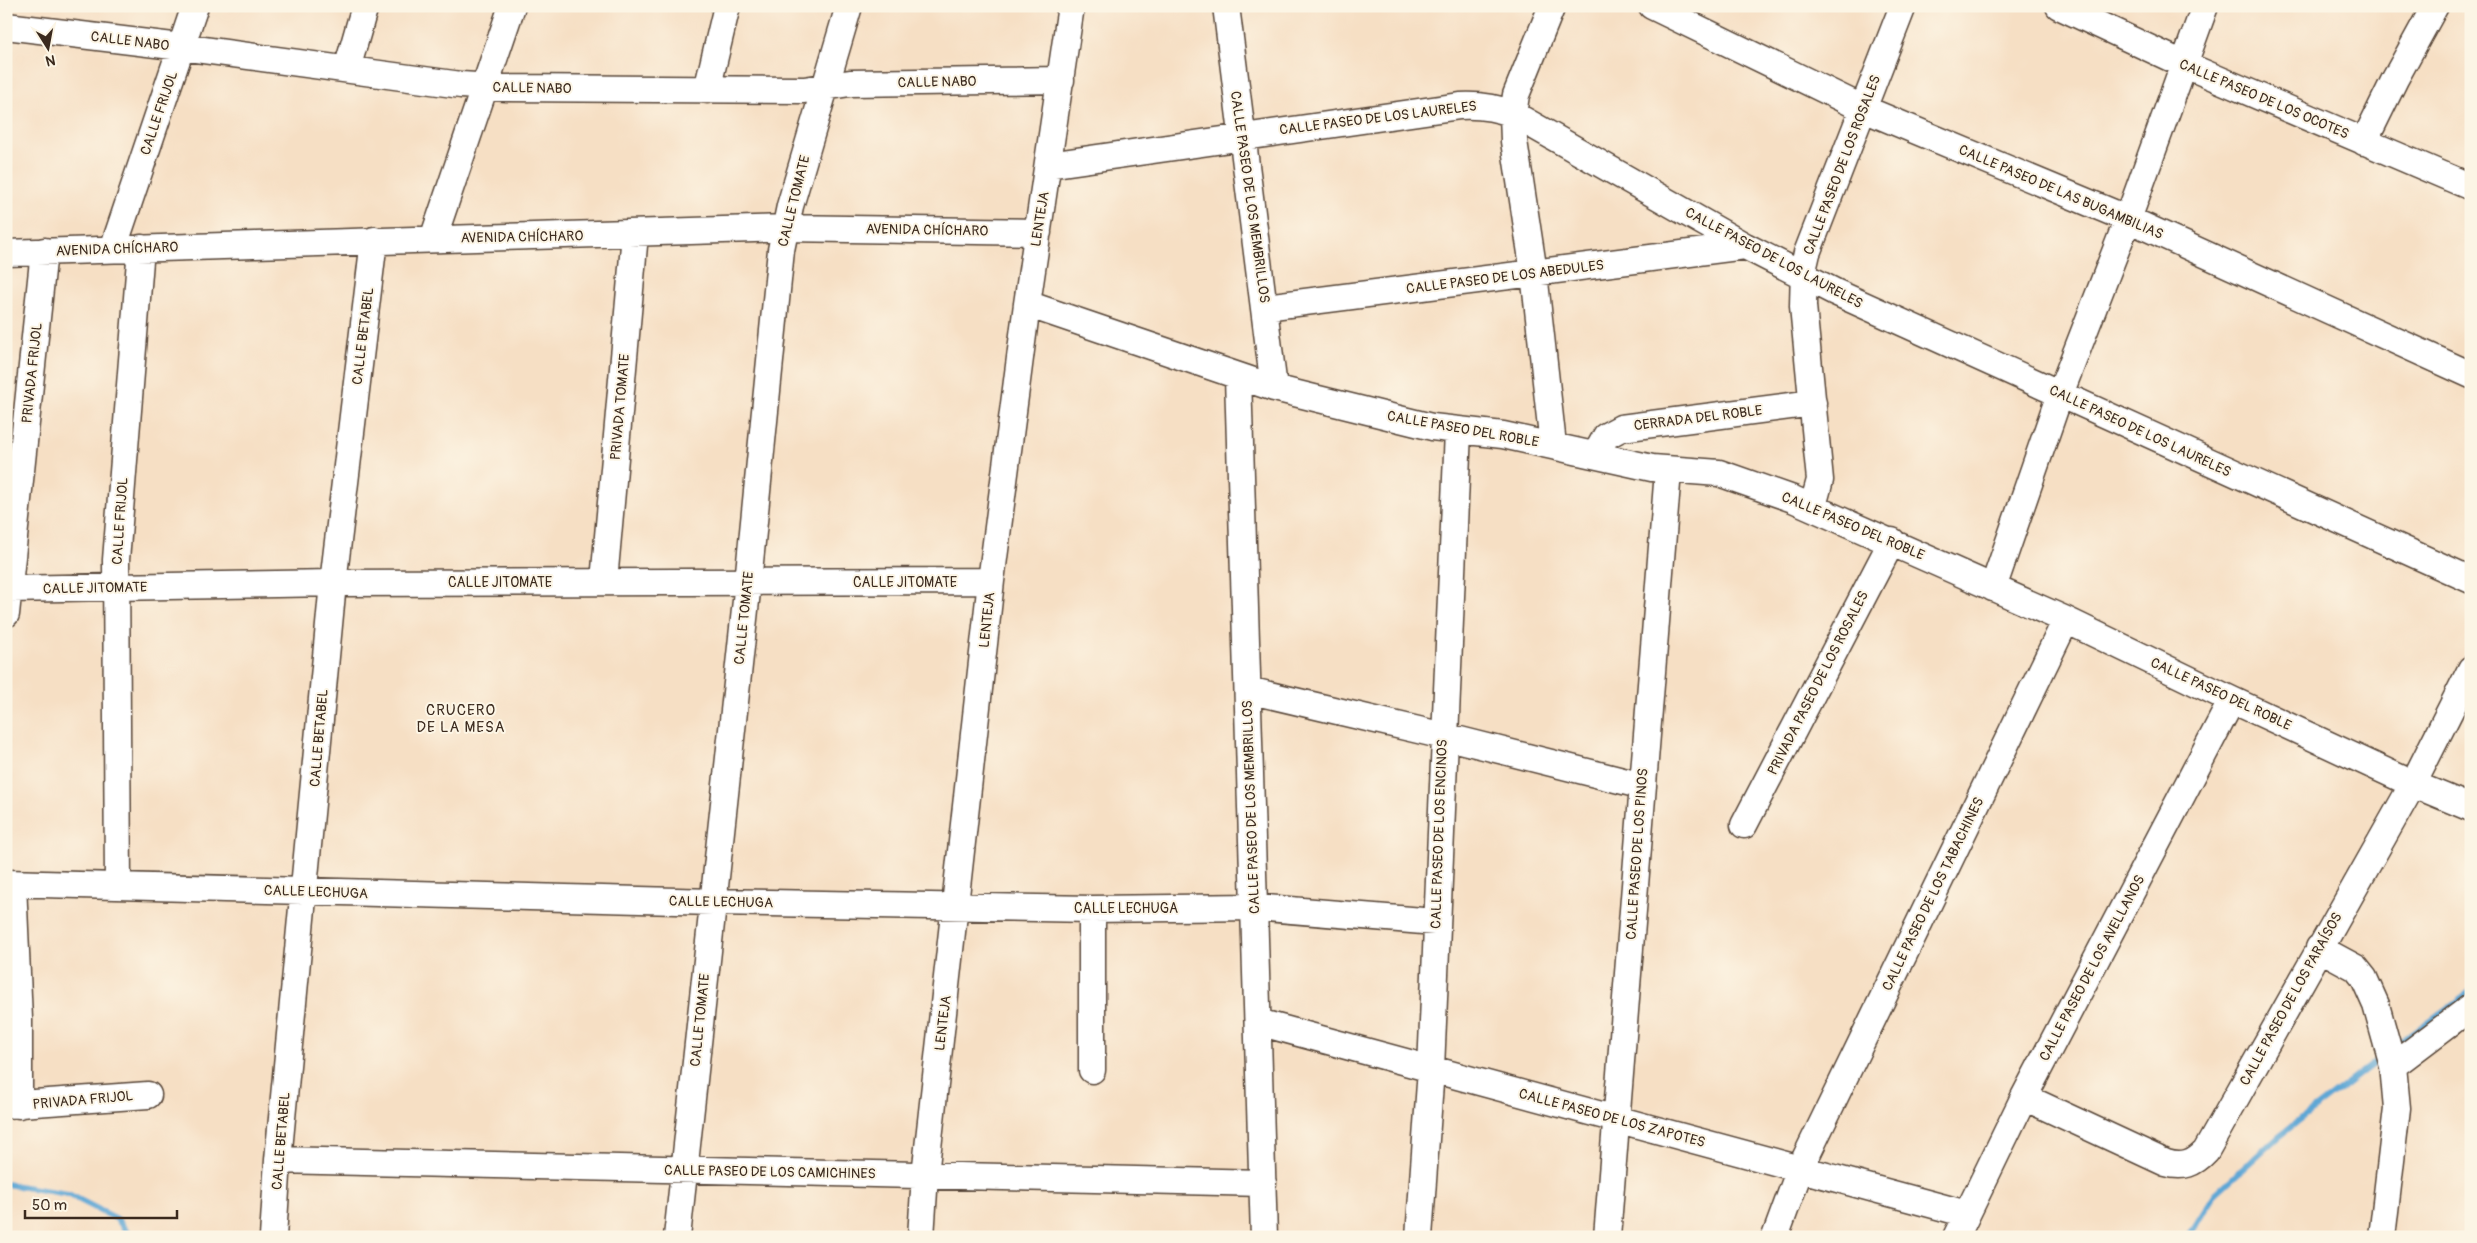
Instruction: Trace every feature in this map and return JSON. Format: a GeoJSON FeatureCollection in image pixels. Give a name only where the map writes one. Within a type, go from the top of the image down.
{"type":"FeatureCollection","features":[{"type":"Feature","properties":{"kind":"street","name":"CALLE FRIJOL"},"geometry":{"type":"LineString","coordinates":[[113,249],[195,6]]}},
{"type":"Feature","properties":{"kind":"street"},"geometry":{"type":"LineString","coordinates":[[347,69],[365,6]]}},
{"type":"Feature","properties":{"kind":"street"},"geometry":{"type":"LineString","coordinates":[[433,239],[512,6]]}},
{"type":"Feature","properties":{"kind":"street"},"geometry":{"type":"LineString","coordinates":[[707,90],[727,6]]}},
{"type":"Feature","properties":{"kind":"street","name":"CALLE TOMATE"},"geometry":{"type":"LineString","coordinates":[[677,1237],[785,228],[849,6]]}},
{"type":"Feature","properties":{"kind":"street","name":"LENTEJA"},"geometry":{"type":"LineString","coordinates":[[921,1237],[925,1175],[991,581],[1027,304],[1062,80],[1071,6]]}},
{"type":"Feature","properties":{"kind":"street","name":"CALLE PASEO DE LOS MEMBRILLOS"},"geometry":{"type":"LineString","coordinates":[[1226,6],[1240,136],[1274,388]]}},
{"type":"Feature","properties":{"kind":"street"},"geometry":{"type":"LineString","coordinates":[[1552,6],[1516,95],[1512,114],[1514,141],[1534,273],[1553,445]]}},
{"type":"Feature","properties":{"kind":"street","name":"CALLE PASEO DE LAS BUGAMBILIAS"},"geometry":{"type":"LineString","coordinates":[[1652,6],[1864,109],[2128,219],[2471,375]]}},
{"type":"Feature","properties":{"kind":"street","name":"CALLE PASEO DE LOS ROSALES"},"geometry":{"type":"LineString","coordinates":[[1814,506],[1820,480],[1803,306],[1803,276],[1807,253],[1864,109],[1902,6]]}},
{"type":"Feature","properties":{"kind":"street","name":"CALLE PASEO DE LOS OCOTES"},"geometry":{"type":"LineString","coordinates":[[2059,6],[2183,64],[2471,187]]}},
{"type":"Feature","properties":{"kind":"street"},"geometry":{"type":"LineString","coordinates":[[1993,588],[2060,394],[2128,219],[2205,6]]}},
{"type":"Feature","properties":{"kind":"street"},"geometry":{"type":"LineString","coordinates":[[2364,142],[2395,79],[2435,6]]}},
{"type":"Feature","properties":{"kind":"street","name":"CALLE NABO"},"geometry":{"type":"LineString","coordinates":[[6,26],[486,87],[804,90],[850,84],[1062,80]]}},
{"type":"Feature","properties":{"kind":"street","name":"CALLE PASEO DE LOS LAURELES"},"geometry":{"type":"LineString","coordinates":[[1048,165],[1460,106],[1488,106],[1512,114],[1745,246],[1803,276],[2471,580]]}},
{"type":"Feature","properties":{"kind":"street","name":"AVENIDA CHÍCHARO"},"geometry":{"type":"LineString","coordinates":[[6,252],[785,228],[1038,232]]}},
{"type":"Feature","properties":{"kind":"street","name":"PRIVADA TOMATE"},"geometry":{"type":"LineString","coordinates":[[604,581],[635,234]]}},
{"type":"Feature","properties":{"kind":"street","name":"CALLE BETABEL"},"geometry":{"type":"LineString","coordinates":[[273,1237],[278,1160],[333,583],[374,240]]}},
{"type":"Feature","properties":{"kind":"street","name":"CALLE PASEO DE LOS ABEDULES"},"geometry":{"type":"LineString","coordinates":[[1264,307],[1745,246]]}},
{"type":"Feature","properties":{"kind":"street","name":"CALLE FRIJOL"},"geometry":{"type":"LineString","coordinates":[[118,885],[116,560],[141,248]]}},
{"type":"Feature","properties":{"kind":"street","name":"PRIVADA FRIJOL"},"geometry":{"type":"LineString","coordinates":[[8,602],[44,251]]}},
{"type":"Feature","properties":{"kind":"street","name":"CALLE PASEO DEL ROBLE"},"geometry":{"type":"LineString","coordinates":[[1027,304],[1274,388],[1407,422],[1458,431],[1503,435],[1668,471],[1719,473],[1814,506],[2066,620],[2413,784],[2471,808]]}},
{"type":"Feature","properties":{"kind":"street","name":"CALLE PASEO DE LOS MEMBRILLOS"},"geometry":{"type":"LineString","coordinates":[[1238,377],[1264,1237]]}},
{"type":"Feature","properties":{"kind":"street","name":"CERRADA DEL ROBLE"},"geometry":{"type":"LineString","coordinates":[[1596,454],[1606,436],[1621,428],[1813,404]]}},
{"type":"Feature","properties":{"kind":"street","name":"CALLE PASEO DE LOS ENCINOS"},"geometry":{"type":"LineString","coordinates":[[1418,1237],[1431,1069],[1435,922],[1458,431]]}},
{"type":"Feature","properties":{"kind":"street","name":"CALLE PASEO DE LOS PINOS"},"geometry":{"type":"LineString","coordinates":[[1607,1237],[1668,471]]}},
{"type":"Feature","properties":{"kind":"street","name":"PRIVADA PASEO DE LOS ROSALES"},"geometry":{"type":"LineString","coordinates":[[1744,825],[1892,541]]}},
{"type":"Feature","properties":{"kind":"street","name":"CALLE JITOMATE"},"geometry":{"type":"LineString","coordinates":[[8,602],[116,588],[333,583],[991,581]]}},
{"type":"Feature","properties":{"kind":"street","name":"CALLE PASEO DE LOS TABACHINES"},"geometry":{"type":"LineString","coordinates":[[1775,1237],[1800,1169],[2066,620]]}},
{"type":"Feature","properties":{"kind":"street","name":"CALLE PASEO DE LOS PARAÍSOS"},"geometry":{"type":"LineString","coordinates":[[2024,1097],[2166,1163],[2177,1166],[2188,1165],[2198,1159],[2206,1150],[2413,784],[2471,669]]}},
{"type":"Feature","properties":{"kind":"street"},"geometry":{"type":"LineString","coordinates":[[1248,690],[1444,736],[1642,786]]}},
{"type":"Feature","properties":{"kind":"street","name":"CALLE PASEO DE LOS AVELLANOS"},"geometry":{"type":"LineString","coordinates":[[1961,1225],[2024,1097],[2232,700]]}},
{"type":"Feature","properties":{"kind":"street","name":"PRIVADA FRIJOL"},"geometry":{"type":"LineString","coordinates":[[10,883],[19,1019],[12,1105],[148,1095]]}},
{"type":"Feature","properties":{"kind":"street","name":"CALLE LECHUGA"},"geometry":{"type":"LineString","coordinates":[[10,883],[713,902],[1092,909],[1254,907],[1435,922]]}},
{"type":"Feature","properties":{"kind":"street"},"geometry":{"type":"LineString","coordinates":[[1092,909],[1092,1070]]}},
{"type":"Feature","properties":{"kind":"street"},"geometry":{"type":"LineString","coordinates":[[2319,948],[2356,968],[2364,978],[2376,1005],[2393,1065],[2397,1108],[2382,1237]]}},
{"type":"Feature","properties":{"kind":"street"},"geometry":{"type":"LineString","coordinates":[[2393,1065],[2471,1007]]}},
{"type":"Feature","properties":{"kind":"street","name":"CALLE PASEO DE LOS ZAPOTES"},"geometry":{"type":"LineString","coordinates":[[1258,1022],[1800,1169],[1961,1225]]}},
{"type":"Feature","properties":{"kind":"street","name":"CALLE PASEO DE LOS CAMICHINES"},"geometry":{"type":"LineString","coordinates":[[278,1160],[1263,1183]]}},
{"type":"Feature","properties":{"kind":"waterway"},"geometry":{"type":"LineString","coordinates":[[2395,1046],[2471,991]]}},
{"type":"Feature","properties":{"kind":"waterway"},"geometry":{"type":"LineString","coordinates":[[2188,1237],[2215,1194],[2279,1136],[2383,1056]]}},
{"type":"Feature","properties":{"kind":"waterway"},"geometry":{"type":"LineString","coordinates":[[6,1184],[68,1194],[117,1219],[131,1237]]}},
{"type":"Feature","properties":{"kind":"district","name":"CRUCERO DE LA MESA"},"geometry":{"type":"Point","coordinates":[461,718]}}]}
